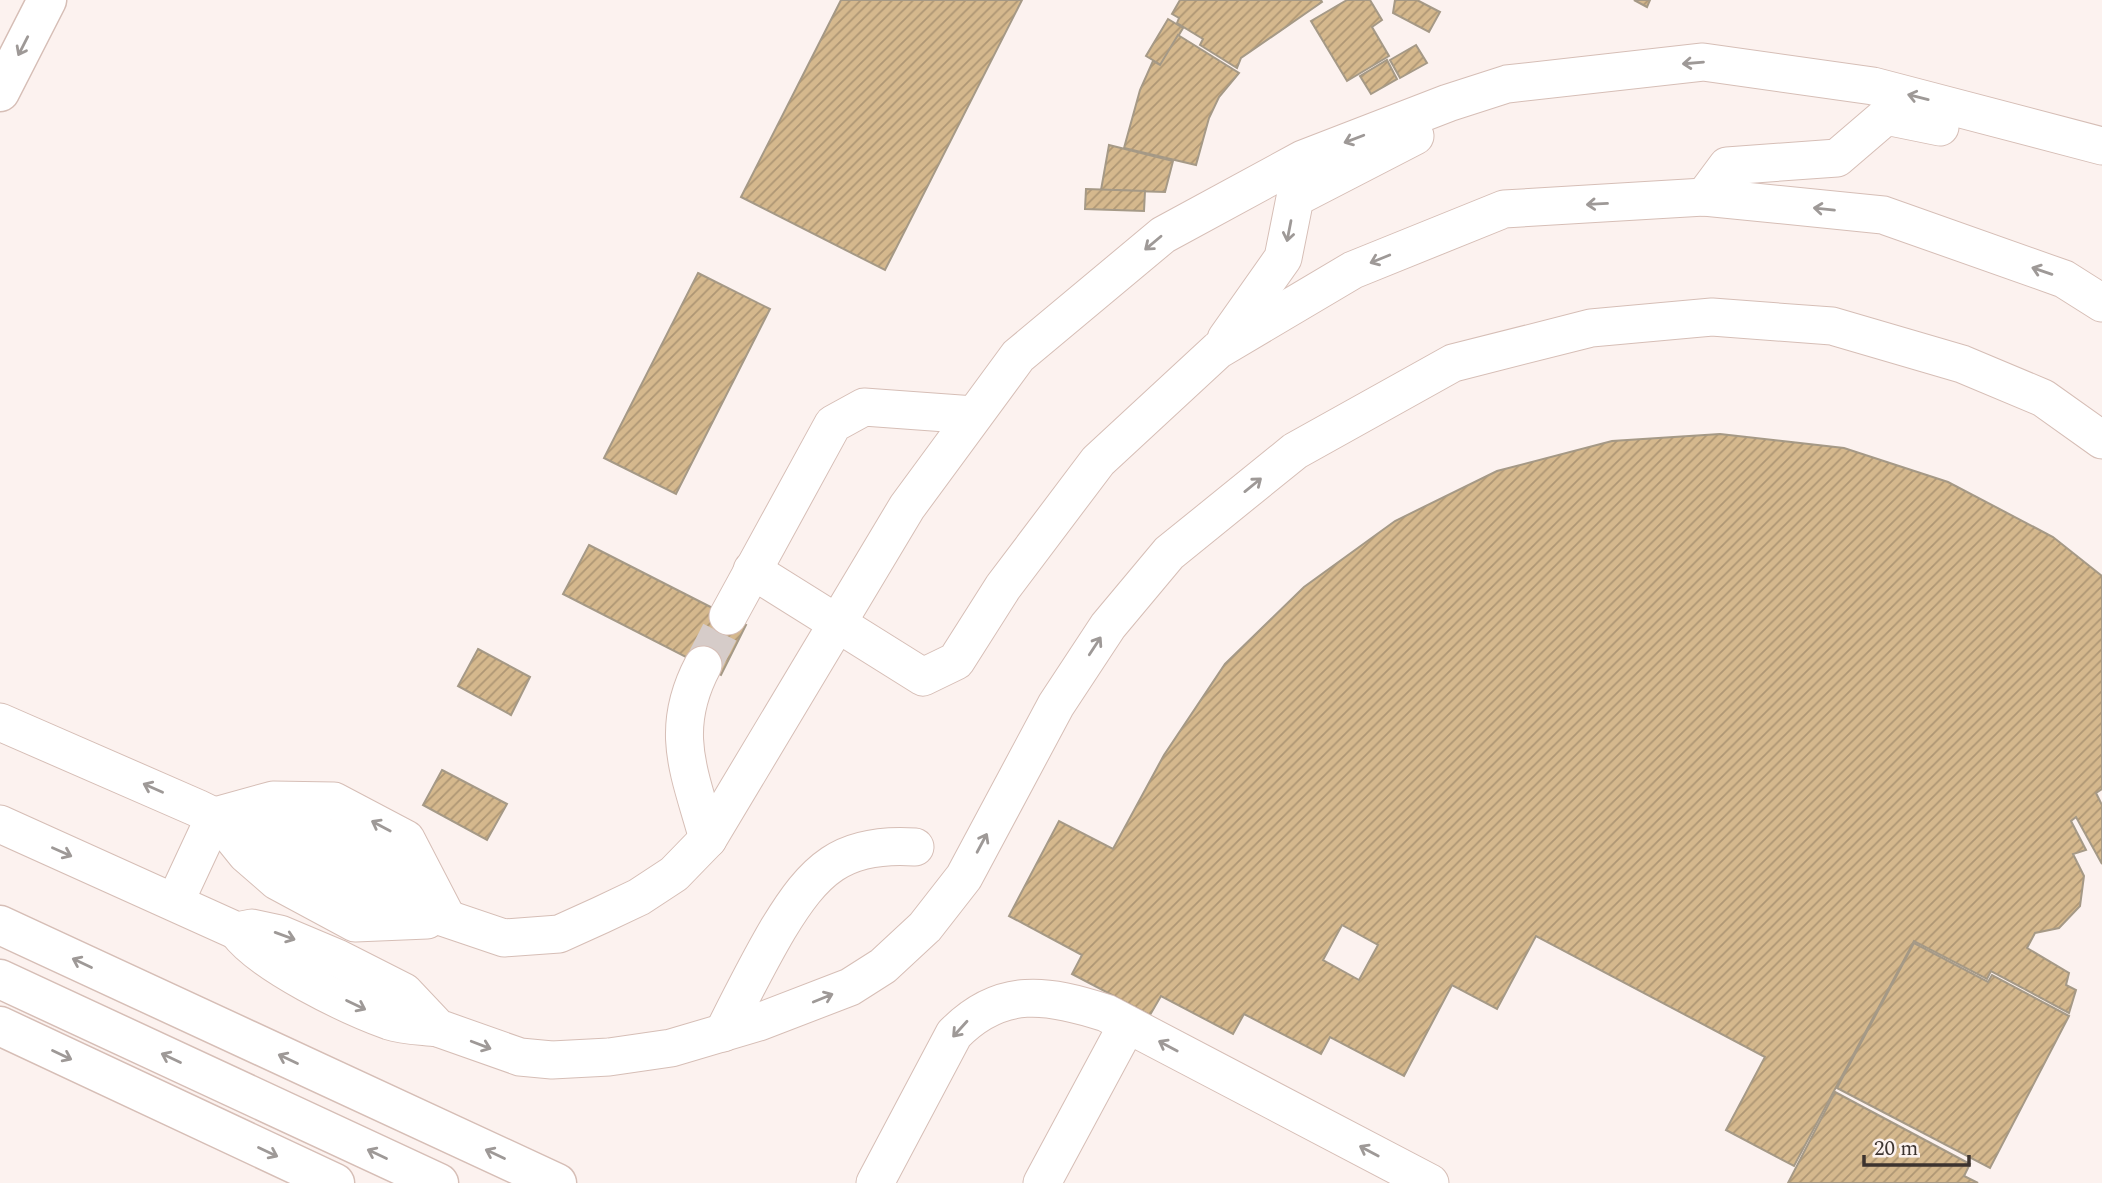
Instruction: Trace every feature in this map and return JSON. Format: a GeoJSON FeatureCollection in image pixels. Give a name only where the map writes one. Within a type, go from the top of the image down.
{"type":"FeatureCollection","features":[{"type":"Feature","properties":{"kind":"main road"},"geometry":{"type":"LineString","coordinates":[[0,92],[47,0]]}},
{"type":"Feature","properties":{"kind":"main road"},"geometry":{"type":"LineString","coordinates":[[0,925],[556,1183]]}},
{"type":"Feature","properties":{"kind":"main road"},"geometry":{"type":"LineString","coordinates":[[0,979],[439,1183]]}},
{"type":"Feature","properties":{"kind":"main road"},"geometry":{"type":"LineString","coordinates":[[0,1026],[335,1183]]}},
{"type":"Feature","properties":{"kind":"main road"},"geometry":{"type":"LineString","coordinates":[[0,1055],[274,1183]]}},
{"type":"Feature","properties":{"kind":"lane"},"geometry":{"type":"LineString","coordinates":[[0,722],[215,816],[374,894],[504,938],[559,934],[639,897],[674,874],[708,839],[906,507],[1018,356],[1163,235],[1303,159],[1448,103],[1507,84],[1703,62],[1873,86],[2102,146]]}},
{"type":"Feature","properties":{"kind":"lane"},"geometry":{"type":"LineString","coordinates":[[752,570],[923,677],[956,661],[1003,587],[1098,461],[1218,349],[1283,258],[1295,198],[1409,142],[1448,103]]}},
{"type":"Feature","properties":{"kind":"lane"},"geometry":{"type":"LineString","coordinates":[[1704,197],[1727,166],[1837,158],[1886,116],[2019,143],[2052,131]]}},
{"type":"Feature","properties":{"kind":"lane"},"geometry":{"type":"LineString","coordinates":[[1218,349],[1353,270],[1504,209],[1704,197],[1883,215],[2064,279],[2102,303]]}},
{"type":"Feature","properties":{"kind":"lane"},"geometry":{"type":"LineString","coordinates":[[0,824],[237,931],[252,928],[280,934],[337,958],[404,992],[438,1028],[489,1048],[520,1057],[552,1060],[609,1057],[671,1048],[759,1022],[850,987],[883,966],[925,927],[964,877],[1056,705],[1108,626],[1169,553],[1295,451],[1453,363],[1591,328],[1712,317],[1832,326],[1962,364],[2031,393],[2102,440]]}},
{"type":"Feature","properties":{"kind":"lane"},"geometry":{"type":"LineString","coordinates":[[729,616],[832,424],[864,407],[974,415]]}},
{"type":"Feature","properties":{"kind":"lane"},"geometry":{"type":"LineString","coordinates":[[703,665],[690,690],[682,745],[708,839]]}},
{"type":"Feature","properties":{"kind":"lane"},"geometry":{"type":"LineString","coordinates":[[175,902],[215,816],[273,800],[334,801],[406,839],[447,918]]}},
{"type":"Feature","properties":{"kind":"lane"},"geometry":{"type":"LineString","coordinates":[[723,1033],[756,965],[802,890],[816,876],[848,856],[869,848],[915,847]]}},
{"type":"Feature","properties":{"kind":"lane"},"geometry":{"type":"LineString","coordinates":[[875,1183],[954,1034],[975,1016],[1014,998],[1073,1002],[1127,1025],[1430,1183]]}},
{"type":"Feature","properties":{"kind":"lane"},"geometry":{"type":"LineString","coordinates":[[1042,1183],[1127,1025]]}},
{"type":"Feature","properties":{"kind":"building"},"geometry":{"type":"Polygon","coordinates":[[[841,0],[1022,0],[885,270],[741,197],[841,0]]]}},
{"type":"Feature","properties":{"kind":"building"},"geometry":{"type":"Polygon","coordinates":[[[1180,0],[1322,2],[1241,58],[1237,68],[1200,45],[1203,39],[1177,23],[1179,18],[1172,14],[1180,0]]]}},
{"type":"Feature","properties":{"kind":"building"},"geometry":{"type":"Polygon","coordinates":[[[1347,0],[1370,0],[1382,20],[1372,27],[1389,56],[1347,81],[1311,21],[1347,0]]]}},
{"type":"Feature","properties":{"kind":"building"},"geometry":{"type":"Polygon","coordinates":[[[1395,0],[1417,0],[1440,12],[1429,32],[1393,13],[1395,0]]]}},
{"type":"Feature","properties":{"kind":"building"},"geometry":{"type":"Polygon","coordinates":[[[1634,0],[1650,0],[1647,7],[1634,0]]]}},
{"type":"Feature","properties":{"kind":"building"},"geometry":{"type":"Polygon","coordinates":[[[1168,19],[1183,28],[1161,65],[1146,56],[1168,19]]]}},
{"type":"Feature","properties":{"kind":"building"},"geometry":{"type":"Polygon","coordinates":[[[1178,35],[1239,73],[1219,97],[1209,118],[1196,165],[1124,148],[1140,90],[1153,61],[1160,65],[1178,35]]]}},
{"type":"Feature","properties":{"kind":"building"},"geometry":{"type":"Polygon","coordinates":[[[1416,45],[1427,63],[1400,78],[1390,60],[1416,45]]]}},
{"type":"Feature","properties":{"kind":"building"},"geometry":{"type":"Polygon","coordinates":[[[1387,60],[1397,79],[1371,94],[1360,76],[1387,60]]]}},
{"type":"Feature","properties":{"kind":"building"},"geometry":{"type":"Polygon","coordinates":[[[1109,145],[1173,161],[1165,192],[1101,190],[1109,145]]]}},
{"type":"Feature","properties":{"kind":"building"},"geometry":{"type":"Polygon","coordinates":[[[1086,189],[1145,191],[1144,211],[1085,209],[1086,189]]]}},
{"type":"Feature","properties":{"kind":"building"},"geometry":{"type":"Polygon","coordinates":[[[698,273],[770,309],[676,494],[604,458],[698,273]]]}},
{"type":"Feature","properties":{"kind":"building"},"geometry":{"type":"Polygon","coordinates":[[[1720,434],[1844,448],[1948,482],[2053,537],[2102,576],[2102,789],[2096,793],[2102,805],[2102,864],[2076,817],[2071,821],[2086,850],[2073,854],[2084,876],[2080,906],[2059,928],[2035,933],[2027,948],[2069,973],[2066,985],[2076,990],[2069,1013],[1991,971],[1987,979],[1914,941],[1794,1166],[1726,1130],[1765,1057],[1536,936],[1497,1009],[1452,985],[1404,1076],[1330,1037],[1321,1054],[1244,1014],[1233,1034],[1161,996],[1150,1015],[1072,974],[1082,955],[1009,916],[1059,821],[1113,849],[1164,755],[1225,664],[1304,587],[1395,521],[1497,471],[1612,441],[1720,434]],[[1342,925],[1323,960],[1359,980],[1378,945],[1342,925]]]}},
{"type":"Feature","properties":{"kind":"building"},"geometry":{"type":"Polygon","coordinates":[[[589,545],[746,625],[721,675],[563,594],[589,545]]]}},
{"type":"Feature","properties":{"kind":"building"},"geometry":{"type":"Polygon","coordinates":[[[478,649],[530,677],[511,715],[458,686],[478,649]]]}},
{"type":"Feature","properties":{"kind":"building"},"geometry":{"type":"Polygon","coordinates":[[[442,770],[507,804],[487,840],[423,805],[442,770]]]}},
{"type":"Feature","properties":{"kind":"building"},"geometry":{"type":"Polygon","coordinates":[[[1914,943],[1988,982],[1992,975],[2069,1016],[1990,1168],[1837,1088],[1914,943]]]}},
{"type":"Feature","properties":{"kind":"building"},"geometry":{"type":"Polygon","coordinates":[[[1835,1092],[1970,1164],[1964,1176],[1978,1183],[1788,1183],[1835,1092]]]}},
{"type":"Feature","properties":{"kind":"tunnel"},"geometry":{"type":"LineString","coordinates":[[703,665],[728,616]]}}]}
